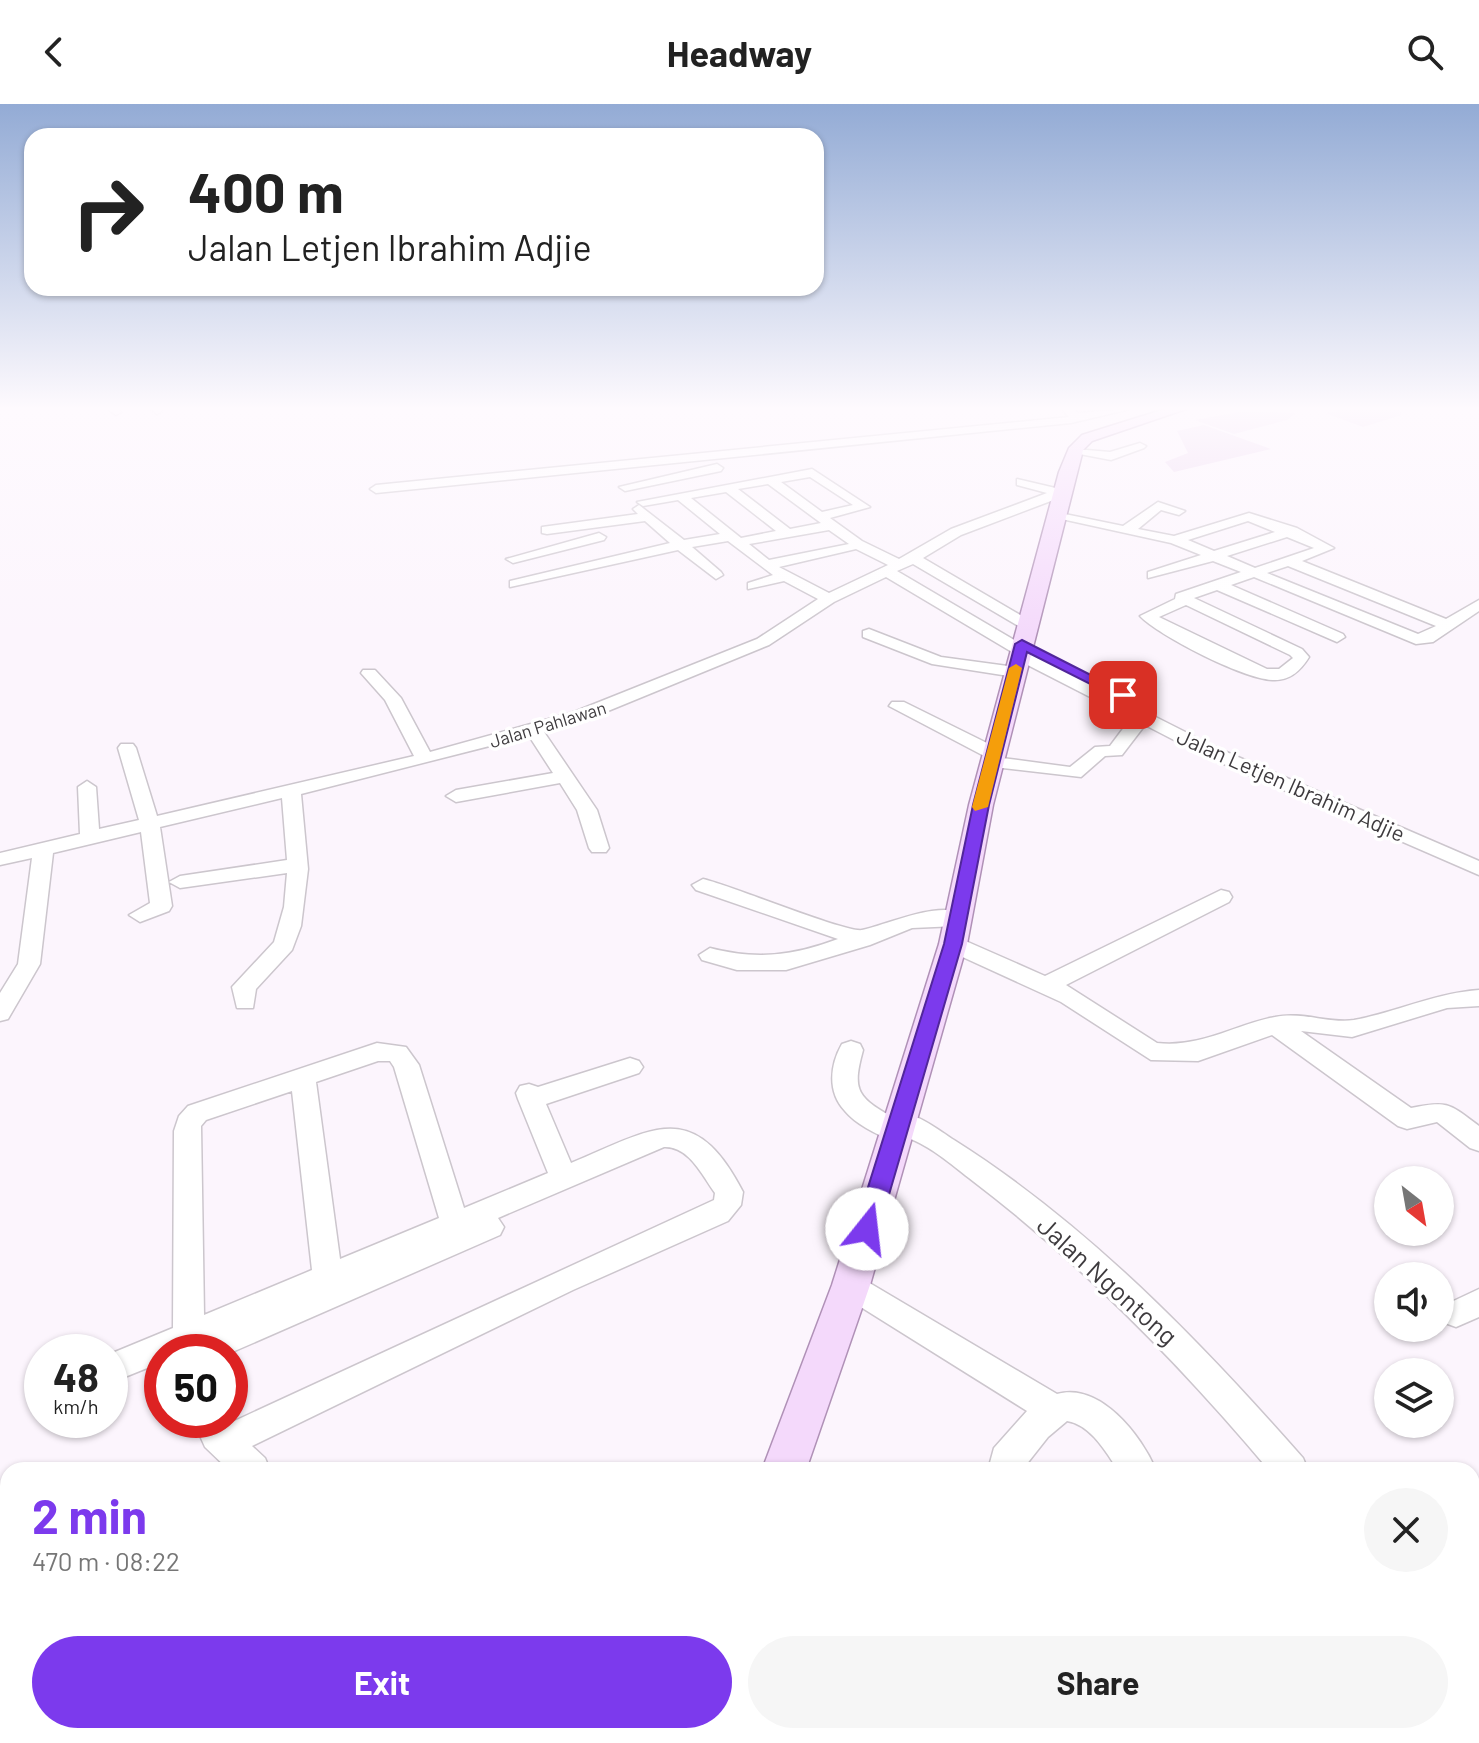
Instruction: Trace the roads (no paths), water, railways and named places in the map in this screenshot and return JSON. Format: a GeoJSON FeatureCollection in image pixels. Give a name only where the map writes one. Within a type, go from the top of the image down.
{"type":"FeatureCollection","features":[{"type":"Feature","properties":{"kind":"main road"},"geometry":{"type":"LineString","coordinates":[[787,1462],[851,1285],[955,931],[994,758],[1063,485]]}},
{"type":"Feature","properties":{"kind":"street"},"geometry":{"type":"LineString","coordinates":[[376,489],[409,485]]}},
{"type":"Feature","properties":{"kind":"street"},"geometry":{"type":"LineString","coordinates":[[625,487],[633,485]]}},
{"type":"Feature","properties":{"kind":"street"},"geometry":{"type":"LineString","coordinates":[[671,485],[766,565],[829,599]]}},
{"type":"Feature","properties":{"kind":"street"},"geometry":{"type":"LineString","coordinates":[[513,559],[603,530],[643,510],[684,495],[748,485]]}},
{"type":"Feature","properties":{"kind":"street"},"geometry":{"type":"LineString","coordinates":[[778,485],[857,544],[899,565],[1019,655],[1032,675],[1065,676]]}},
{"type":"Feature","properties":{"kind":"street"},"geometry":{"type":"LineString","coordinates":[[515,584],[627,555],[787,533],[864,507],[831,485]]}},
{"type":"Feature","properties":{"kind":"street"},"geometry":{"type":"LineString","coordinates":[[1033,485],[1060,493]]}},
{"type":"Feature","properties":{"kind":"street"},"geometry":{"type":"LineString","coordinates":[[730,489],[787,533]]}},
{"type":"Feature","properties":{"kind":"street","name":"Jalan Pahlawan"},"geometry":{"type":"LineString","coordinates":[[0,859],[425,759],[535,731],[625,701],[763,642],[829,599],[899,565],[956,532],[1060,493]]}},
{"type":"Feature","properties":{"kind":"street"},"geometry":{"type":"LineString","coordinates":[[643,510],[679,546],[716,575]]}},
{"type":"Feature","properties":{"kind":"street"},"geometry":{"type":"LineString","coordinates":[[1055,516],[1175,540],[1416,639],[1427,639],[1479,604]]}},
{"type":"Feature","properties":{"kind":"street"},"geometry":{"type":"LineString","coordinates":[[1175,540],[1249,517],[1292,531],[1327,548],[1216,584],[1183,596],[1184,600]]}},
{"type":"Feature","properties":{"kind":"street"},"geometry":{"type":"LineString","coordinates":[[1126,529],[1141,522]]}},
{"type":"Feature","properties":{"kind":"street"},"geometry":{"type":"LineString","coordinates":[[547,530],[603,530],[627,555]]}},
{"type":"Feature","properties":{"kind":"street"},"geometry":{"type":"LineString","coordinates":[[1153,575],[1292,531]]}},
{"type":"Feature","properties":{"kind":"street"},"geometry":{"type":"LineString","coordinates":[[766,565],[850,548]]}},
{"type":"Feature","properties":{"kind":"street"},"geometry":{"type":"LineString","coordinates":[[1287,560],[1449,626]]}},
{"type":"Feature","properties":{"kind":"street"},"geometry":{"type":"LineString","coordinates":[[899,565],[1019,655]]}},
{"type":"Feature","properties":{"kind":"street"},"geometry":{"type":"LineString","coordinates":[[753,586],[784,576]]}},
{"type":"Feature","properties":{"kind":"street"},"geometry":{"type":"LineString","coordinates":[[1216,584],[1337,637]]}},
{"type":"Feature","properties":{"kind":"street"},"geometry":{"type":"LineString","coordinates":[[1184,600],[1293,650],[1301,657],[1299,662],[1280,675],[1262,672],[1148,616],[1184,600]]}},
{"type":"Feature","properties":{"kind":"street"},"geometry":{"type":"LineString","coordinates":[[869,634],[938,661],[1019,655]]}},
{"type":"Feature","properties":{"kind":"street","name":"Jalan Letjen Ibrahim Adjie"},"geometry":{"type":"LineString","coordinates":[[1019,655],[1209,751],[1479,869]]}},
{"type":"Feature","properties":{"kind":"street","name":"Jalan Letjen Ibrahim Adjie"},"geometry":{"type":"LineString","coordinates":[[1019,655],[1479,857]]}},
{"type":"Feature","properties":{"kind":"street"},"geometry":{"type":"LineString","coordinates":[[369,673],[385,688],[425,759]]}},
{"type":"Feature","properties":{"kind":"street"},"geometry":{"type":"LineString","coordinates":[[898,706],[994,758],[1074,773],[1101,751],[1116,751],[1130,728],[1144,717]]}},
{"type":"Feature","properties":{"kind":"street"},"geometry":{"type":"LineString","coordinates":[[535,731],[587,810],[599,848]]}},
{"type":"Feature","properties":{"kind":"street"},"geometry":{"type":"LineString","coordinates":[[127,748],[150,825],[160,909],[140,915]]}},
{"type":"Feature","properties":{"kind":"street"},"geometry":{"type":"LineString","coordinates":[[456,796],[566,776]]}},
{"type":"Feature","properties":{"kind":"street"},"geometry":{"type":"LineString","coordinates":[[87,787],[90,839]]}},
{"type":"Feature","properties":{"kind":"street"},"geometry":{"type":"LineString","coordinates":[[245,1002],[244,987],[287,936],[297,889],[291,792]]}},
{"type":"Feature","properties":{"kind":"street"},"geometry":{"type":"LineString","coordinates":[[0,1013],[29,964],[43,850]]}},
{"type":"Feature","properties":{"kind":"street"},"geometry":{"type":"LineString","coordinates":[[180,882],[297,865]]}},
{"type":"Feature","properties":{"kind":"street"},"geometry":{"type":"LineString","coordinates":[[703,885],[862,940]]}},
{"type":"Feature","properties":{"kind":"street"},"geometry":{"type":"LineString","coordinates":[[1047,985],[1221,897]]}},
{"type":"Feature","properties":{"kind":"street"},"geometry":{"type":"LineString","coordinates":[[710,955],[735,965],[760,966],[806,959],[910,921],[955,931],[1157,1052],[1198,1052],[1275,1025],[1295,1022],[1352,1029],[1446,1000],[1479,998]]}},
{"type":"Feature","properties":{"kind":"street"},"geometry":{"type":"LineString","coordinates":[[1275,1025],[1407,1119],[1441,1111],[1479,1141]]}},
{"type":"Feature","properties":{"kind":"street","name":"Jalan Ngontong"},"geometry":{"type":"LineString","coordinates":[[851,1050],[842,1074],[845,1092],[865,1114],[939,1141],[980,1169],[1100,1269],[1180,1347],[1284,1462]]}},
{"type":"Feature","properties":{"kind":"street"},"geometry":{"type":"LineString","coordinates":[[193,1334],[188,1123],[197,1113],[377,1052],[397,1053],[406,1065],[455,1225]]}},
{"type":"Feature","properties":{"kind":"street"},"geometry":{"type":"LineString","coordinates":[[564,1178],[530,1096],[630,1067]]}},
{"type":"Feature","properties":{"kind":"street"},"geometry":{"type":"LineString","coordinates":[[303,1078],[328,1279]]}},
{"type":"Feature","properties":{"kind":"street"},"geometry":{"type":"LineString","coordinates":[[217,1334],[328,1279],[672,1135],[689,1140],[729,1192],[731,1199],[718,1213],[548,1288],[235,1453]]}},
{"type":"Feature","properties":{"kind":"street"},"geometry":{"type":"LineString","coordinates":[[223,1334],[490,1227]]}},
{"type":"Feature","properties":{"kind":"street"},"geometry":{"type":"LineString","coordinates":[[851,1285],[1054,1410]]}},
{"type":"Feature","properties":{"kind":"street"},"geometry":{"type":"LineString","coordinates":[[1006,1462],[1054,1410],[1075,1405],[1088,1409],[1132,1462]]}}]}
